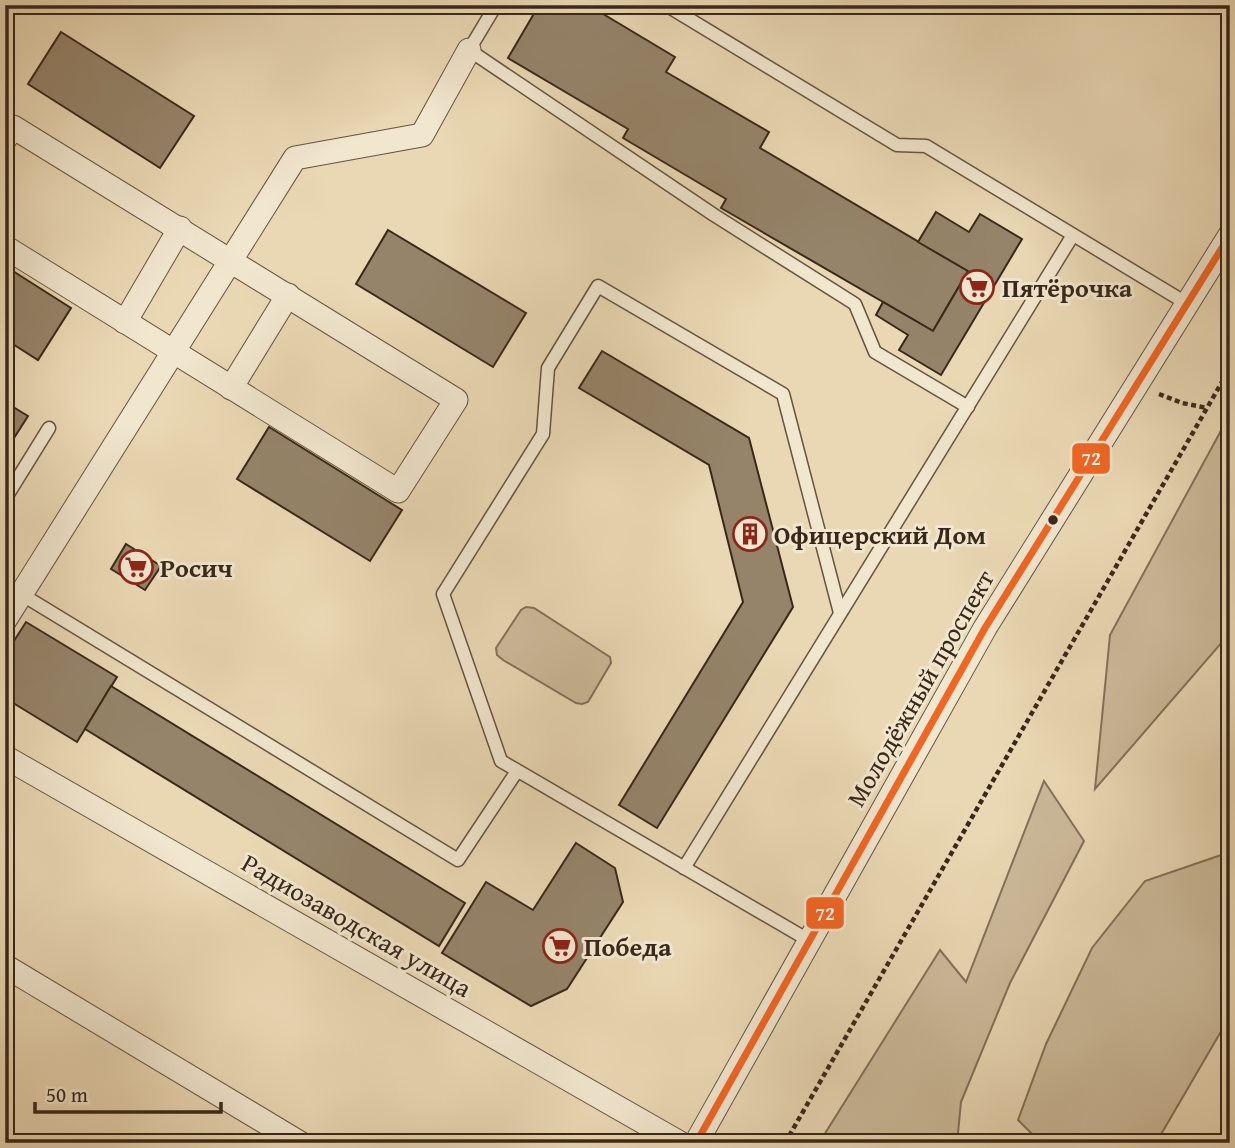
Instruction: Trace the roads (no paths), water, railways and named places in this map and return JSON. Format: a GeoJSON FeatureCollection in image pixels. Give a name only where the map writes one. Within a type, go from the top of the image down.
{"type":"FeatureCollection","features":[{"type":"Feature","properties":{"kind":"street"},"geometry":{"type":"LineString","coordinates":[[5,620],[295,158],[422,135],[468,50]]}},
{"type":"Feature","properties":{"kind":"street"},"geometry":{"type":"LineString","coordinates":[[5,139],[13,127],[456,400],[398,491],[5,247]]}},
{"type":"Feature","properties":{"kind":"street"},"geometry":{"type":"LineString","coordinates":[[125,322],[180,228]]}},
{"type":"Feature","properties":{"kind":"street","name":"Молодёжный проспект"},"geometry":{"type":"LineString","coordinates":[[696,1143],[985,628],[1230,235]]}},
{"type":"Feature","properties":{"kind":"street"},"geometry":{"type":"LineString","coordinates":[[231,388],[288,295]]}},
{"type":"Feature","properties":{"kind":"street","name":"Радиозаводская улица"},"geometry":{"type":"LineString","coordinates":[[5,757],[680,1143]]}},
{"type":"Feature","properties":{"kind":"street"},"geometry":{"type":"LineString","coordinates":[[5,966],[300,1143]]}},
{"type":"Feature","properties":{"kind":"lane"},"geometry":{"type":"LineString","coordinates":[[496,5],[468,50],[715,215],[855,304],[875,352],[968,407]]}},
{"type":"Feature","properties":{"kind":"lane"},"geometry":{"type":"LineString","coordinates":[[666,5],[897,145],[926,146],[1186,303]]}},
{"type":"Feature","properties":{"kind":"lane"},"geometry":{"type":"LineString","coordinates":[[684,868],[1073,235]]}},
{"type":"Feature","properties":{"kind":"lane"},"geometry":{"type":"LineString","coordinates":[[810,941],[501,761],[443,594],[543,434],[548,368],[598,286],[783,394],[840,613]]}},
{"type":"Feature","properties":{"kind":"lane"},"geometry":{"type":"LineString","coordinates":[[5,499],[49,428]]}},
{"type":"Feature","properties":{"kind":"lane"},"geometry":{"type":"LineString","coordinates":[[21,594],[458,860],[517,771]]}},
{"type":"Feature","properties":{"kind":"place","name":"Пятёрочка"},"geometry":{"type":"Point","coordinates":[977,287]}},
{"type":"Feature","properties":{"kind":"place","name":"Офицерский Дом"},"geometry":{"type":"Point","coordinates":[750,534]}},
{"type":"Feature","properties":{"kind":"place","name":"Росич"},"geometry":{"type":"Point","coordinates":[136,567]}},
{"type":"Feature","properties":{"kind":"place","name":"Победа"},"geometry":{"type":"Point","coordinates":[560,946]}}]}
